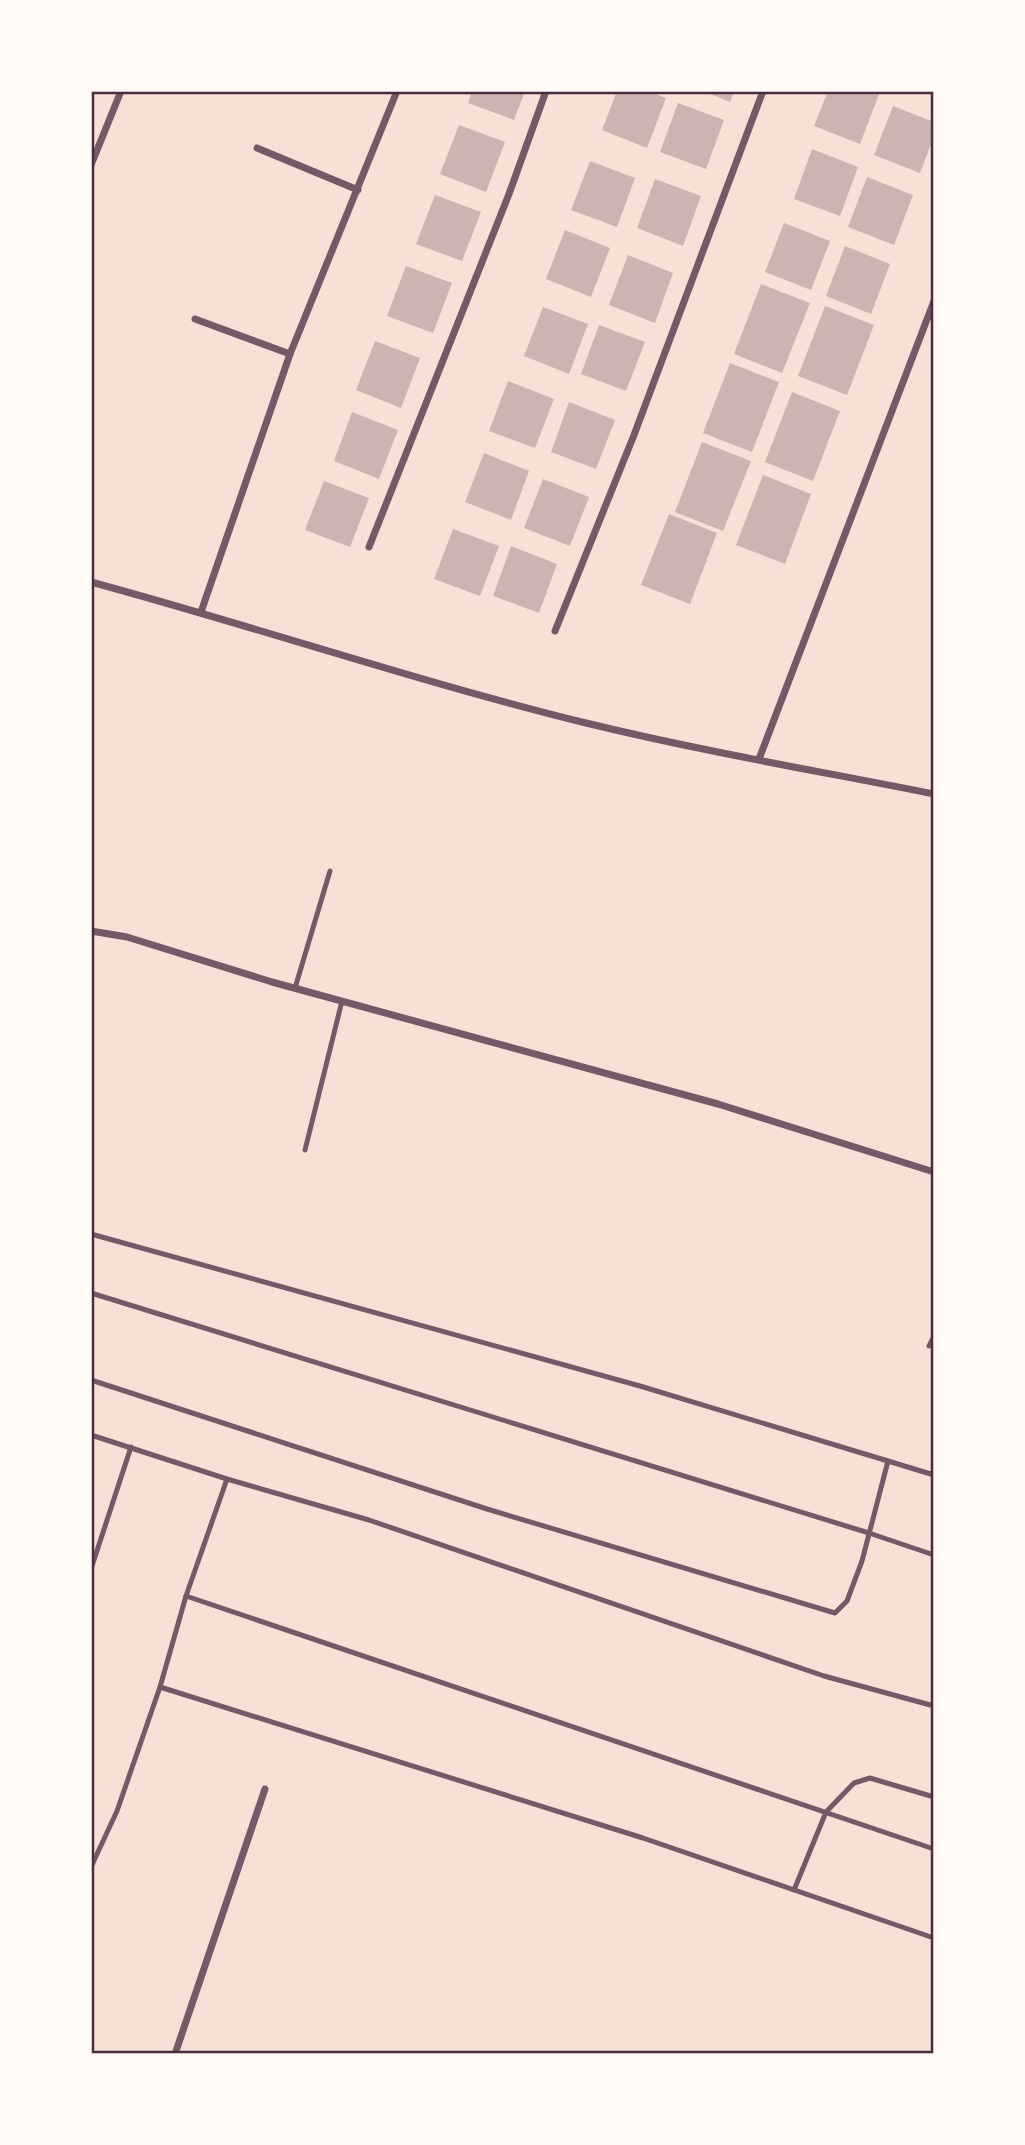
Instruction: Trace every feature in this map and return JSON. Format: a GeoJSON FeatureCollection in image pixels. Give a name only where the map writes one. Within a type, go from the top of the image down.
{"type":"FeatureCollection","features":[{"type":"Feature","properties":{"kind":"street"},"geometry":{"type":"LineString","coordinates":[[91,165],[121,91]]}},
{"type":"Feature","properties":{"kind":"street"},"geometry":{"type":"LineString","coordinates":[[201,612],[290,354],[397,91]]}},
{"type":"Feature","properties":{"kind":"street"},"geometry":{"type":"LineString","coordinates":[[369,547],[509,194],[546,91]]}},
{"type":"Feature","properties":{"kind":"street"},"geometry":{"type":"LineString","coordinates":[[555,631],[634,435],[763,91]]}},
{"type":"Feature","properties":{"kind":"street"},"geometry":{"type":"LineString","coordinates":[[257,148],[358,190]]}},
{"type":"Feature","properties":{"kind":"street"},"geometry":{"type":"LineString","coordinates":[[759,759],[934,301]]}},
{"type":"Feature","properties":{"kind":"street"},"geometry":{"type":"LineString","coordinates":[[195,319],[290,354]]}},
{"type":"Feature","properties":{"kind":"street"},"geometry":{"type":"LineString","coordinates":[[91,582],[454,688],[587,723],[934,794]]}},
{"type":"Feature","properties":{"kind":"street"},"geometry":{"type":"LineString","coordinates":[[91,931],[127,937],[295,988],[718,1104],[934,1172]]}},
{"type":"Feature","properties":{"kind":"street"},"geometry":{"type":"LineString","coordinates":[[174,2054],[265,1788]]}},
{"type":"Feature","properties":{"kind":"lane"},"geometry":{"type":"LineString","coordinates":[[295,988],[330,871]]}},
{"type":"Feature","properties":{"kind":"lane"},"geometry":{"type":"LineString","coordinates":[[305,1150],[342,1001]]}},
{"type":"Feature","properties":{"kind":"lane"},"geometry":{"type":"LineString","coordinates":[[91,1234],[640,1386],[934,1475]]}},
{"type":"Feature","properties":{"kind":"lane"},"geometry":{"type":"LineString","coordinates":[[91,1293],[934,1555]]}},
{"type":"Feature","properties":{"kind":"lane"},"geometry":{"type":"LineString","coordinates":[[929,1346],[934,1336]]}},
{"type":"Feature","properties":{"kind":"lane"},"geometry":{"type":"LineString","coordinates":[[91,1380],[487,1509],[835,1613],[848,1601],[888,1461]]}},
{"type":"Feature","properties":{"kind":"lane"},"geometry":{"type":"LineString","coordinates":[[91,1435],[227,1479],[369,1520],[824,1676],[934,1706]]}},
{"type":"Feature","properties":{"kind":"lane"},"geometry":{"type":"LineString","coordinates":[[91,1569],[131,1447]]}},
{"type":"Feature","properties":{"kind":"lane"},"geometry":{"type":"LineString","coordinates":[[91,1867],[117,1811],[160,1687],[186,1596],[227,1479]]}},
{"type":"Feature","properties":{"kind":"lane"},"geometry":{"type":"LineString","coordinates":[[186,1596],[934,1849]]}},
{"type":"Feature","properties":{"kind":"lane"},"geometry":{"type":"LineString","coordinates":[[160,1687],[643,1838],[934,1938]]}},
{"type":"Feature","properties":{"kind":"lane"},"geometry":{"type":"LineString","coordinates":[[794,1890],[826,1812],[854,1783],[870,1778],[934,1797]]}},
{"type":"Feature","properties":{"kind":"building"},"geometry":{"type":"Polygon","coordinates":[[[472,91],[525,91],[514,120],[468,103],[472,91]]]}},
{"type":"Feature","properties":{"kind":"building"},"geometry":{"type":"Polygon","coordinates":[[[617,91],[647,91],[666,98],[647,148],[602,130],[617,91]]]}},
{"type":"Feature","properties":{"kind":"building"},"geometry":{"type":"Polygon","coordinates":[[[703,91],[734,91],[730,102],[703,91]]]}},
{"type":"Feature","properties":{"kind":"building"},"geometry":{"type":"Polygon","coordinates":[[[828,91],[870,91],[879,94],[860,144],[814,126],[828,91]]]}},
{"type":"Feature","properties":{"kind":"building"},"geometry":{"type":"Polygon","coordinates":[[[678,103],[724,120],[706,169],[660,152],[678,103]]]}},
{"type":"Feature","properties":{"kind":"building"},"geometry":{"type":"Polygon","coordinates":[[[893,106],[934,122],[934,136],[920,173],[874,155],[893,106]]]}},
{"type":"Feature","properties":{"kind":"building"},"geometry":{"type":"Polygon","coordinates":[[[459,125],[505,142],[486,192],[440,174],[459,125]]]}},
{"type":"Feature","properties":{"kind":"building"},"geometry":{"type":"Polygon","coordinates":[[[812,149],[858,167],[840,216],[794,199],[812,149]]]}},
{"type":"Feature","properties":{"kind":"building"},"geometry":{"type":"Polygon","coordinates":[[[590,161],[635,178],[617,227],[571,210],[590,161]]]}},
{"type":"Feature","properties":{"kind":"building"},"geometry":{"type":"Polygon","coordinates":[[[867,177],[913,195],[894,245],[848,227],[867,177]]]}},
{"type":"Feature","properties":{"kind":"building"},"geometry":{"type":"Polygon","coordinates":[[[655,179],[701,196],[683,246],[637,228],[655,179]]]}},
{"type":"Feature","properties":{"kind":"building"},"geometry":{"type":"Polygon","coordinates":[[[435,195],[481,212],[462,261],[416,244],[435,195]]]}},
{"type":"Feature","properties":{"kind":"building"},"geometry":{"type":"Polygon","coordinates":[[[784,223],[830,241],[811,290],[765,272],[784,223]]]}},
{"type":"Feature","properties":{"kind":"building"},"geometry":{"type":"Polygon","coordinates":[[[565,230],[610,248],[591,297],[546,279],[565,230]]]}},
{"type":"Feature","properties":{"kind":"building"},"geometry":{"type":"Polygon","coordinates":[[[845,246],[890,264],[871,314],[826,296],[845,246]]]}},
{"type":"Feature","properties":{"kind":"building"},"geometry":{"type":"Polygon","coordinates":[[[628,255],[673,273],[655,323],[609,305],[628,255]]]}},
{"type":"Feature","properties":{"kind":"building"},"geometry":{"type":"Polygon","coordinates":[[[406,266],[452,283],[433,333],[387,316],[406,266]]]}},
{"type":"Feature","properties":{"kind":"building"},"geometry":{"type":"Polygon","coordinates":[[[761,284],[810,303],[782,373],[734,354],[761,284]]]}},
{"type":"Feature","properties":{"kind":"building"},"geometry":{"type":"Polygon","coordinates":[[[825,306],[874,325],[847,395],[798,376],[825,306]]]}},
{"type":"Feature","properties":{"kind":"building"},"geometry":{"type":"Polygon","coordinates":[[[543,307],[588,324],[569,374],[524,356],[543,307]]]}},
{"type":"Feature","properties":{"kind":"building"},"geometry":{"type":"Polygon","coordinates":[[[599,325],[645,342],[626,391],[581,374],[599,325]]]}},
{"type":"Feature","properties":{"kind":"building"},"geometry":{"type":"Polygon","coordinates":[[[375,341],[420,358],[401,408],[356,390],[375,341]]]}},
{"type":"Feature","properties":{"kind":"building"},"geometry":{"type":"Polygon","coordinates":[[[730,363],[779,382],[752,452],[703,433],[730,363]]]}},
{"type":"Feature","properties":{"kind":"building"},"geometry":{"type":"Polygon","coordinates":[[[508,381],[554,399],[535,448],[489,431],[508,381]]]}},
{"type":"Feature","properties":{"kind":"building"},"geometry":{"type":"Polygon","coordinates":[[[792,392],[840,411],[813,481],[765,462],[792,392]]]}},
{"type":"Feature","properties":{"kind":"building"},"geometry":{"type":"Polygon","coordinates":[[[569,402],[615,420],[596,469],[551,452],[569,402]]]}},
{"type":"Feature","properties":{"kind":"building"},"geometry":{"type":"Polygon","coordinates":[[[352,412],[398,430],[379,479],[334,461],[352,412]]]}},
{"type":"Feature","properties":{"kind":"building"},"geometry":{"type":"Polygon","coordinates":[[[702,442],[751,461],[723,531],[675,512],[702,442]]]}},
{"type":"Feature","properties":{"kind":"building"},"geometry":{"type":"Polygon","coordinates":[[[484,453],[529,471],[511,520],[465,502],[484,453]]]}},
{"type":"Feature","properties":{"kind":"building"},"geometry":{"type":"Polygon","coordinates":[[[763,475],[811,494],[785,564],[736,545],[763,475]]]}},
{"type":"Feature","properties":{"kind":"building"},"geometry":{"type":"Polygon","coordinates":[[[543,479],[589,497],[570,546],[524,528],[543,479]]]}},
{"type":"Feature","properties":{"kind":"building"},"geometry":{"type":"Polygon","coordinates":[[[324,481],[369,498],[350,547],[305,530],[324,481]]]}},
{"type":"Feature","properties":{"kind":"building"},"geometry":{"type":"Polygon","coordinates":[[[669,514],[717,533],[690,604],[641,585],[669,514]]]}},
{"type":"Feature","properties":{"kind":"building"},"geometry":{"type":"Polygon","coordinates":[[[453,529],[499,546],[480,596],[434,579],[453,529]]]}},
{"type":"Feature","properties":{"kind":"building"},"geometry":{"type":"Polygon","coordinates":[[[511,546],[557,564],[539,613],[493,596],[511,546]]]}}]}
